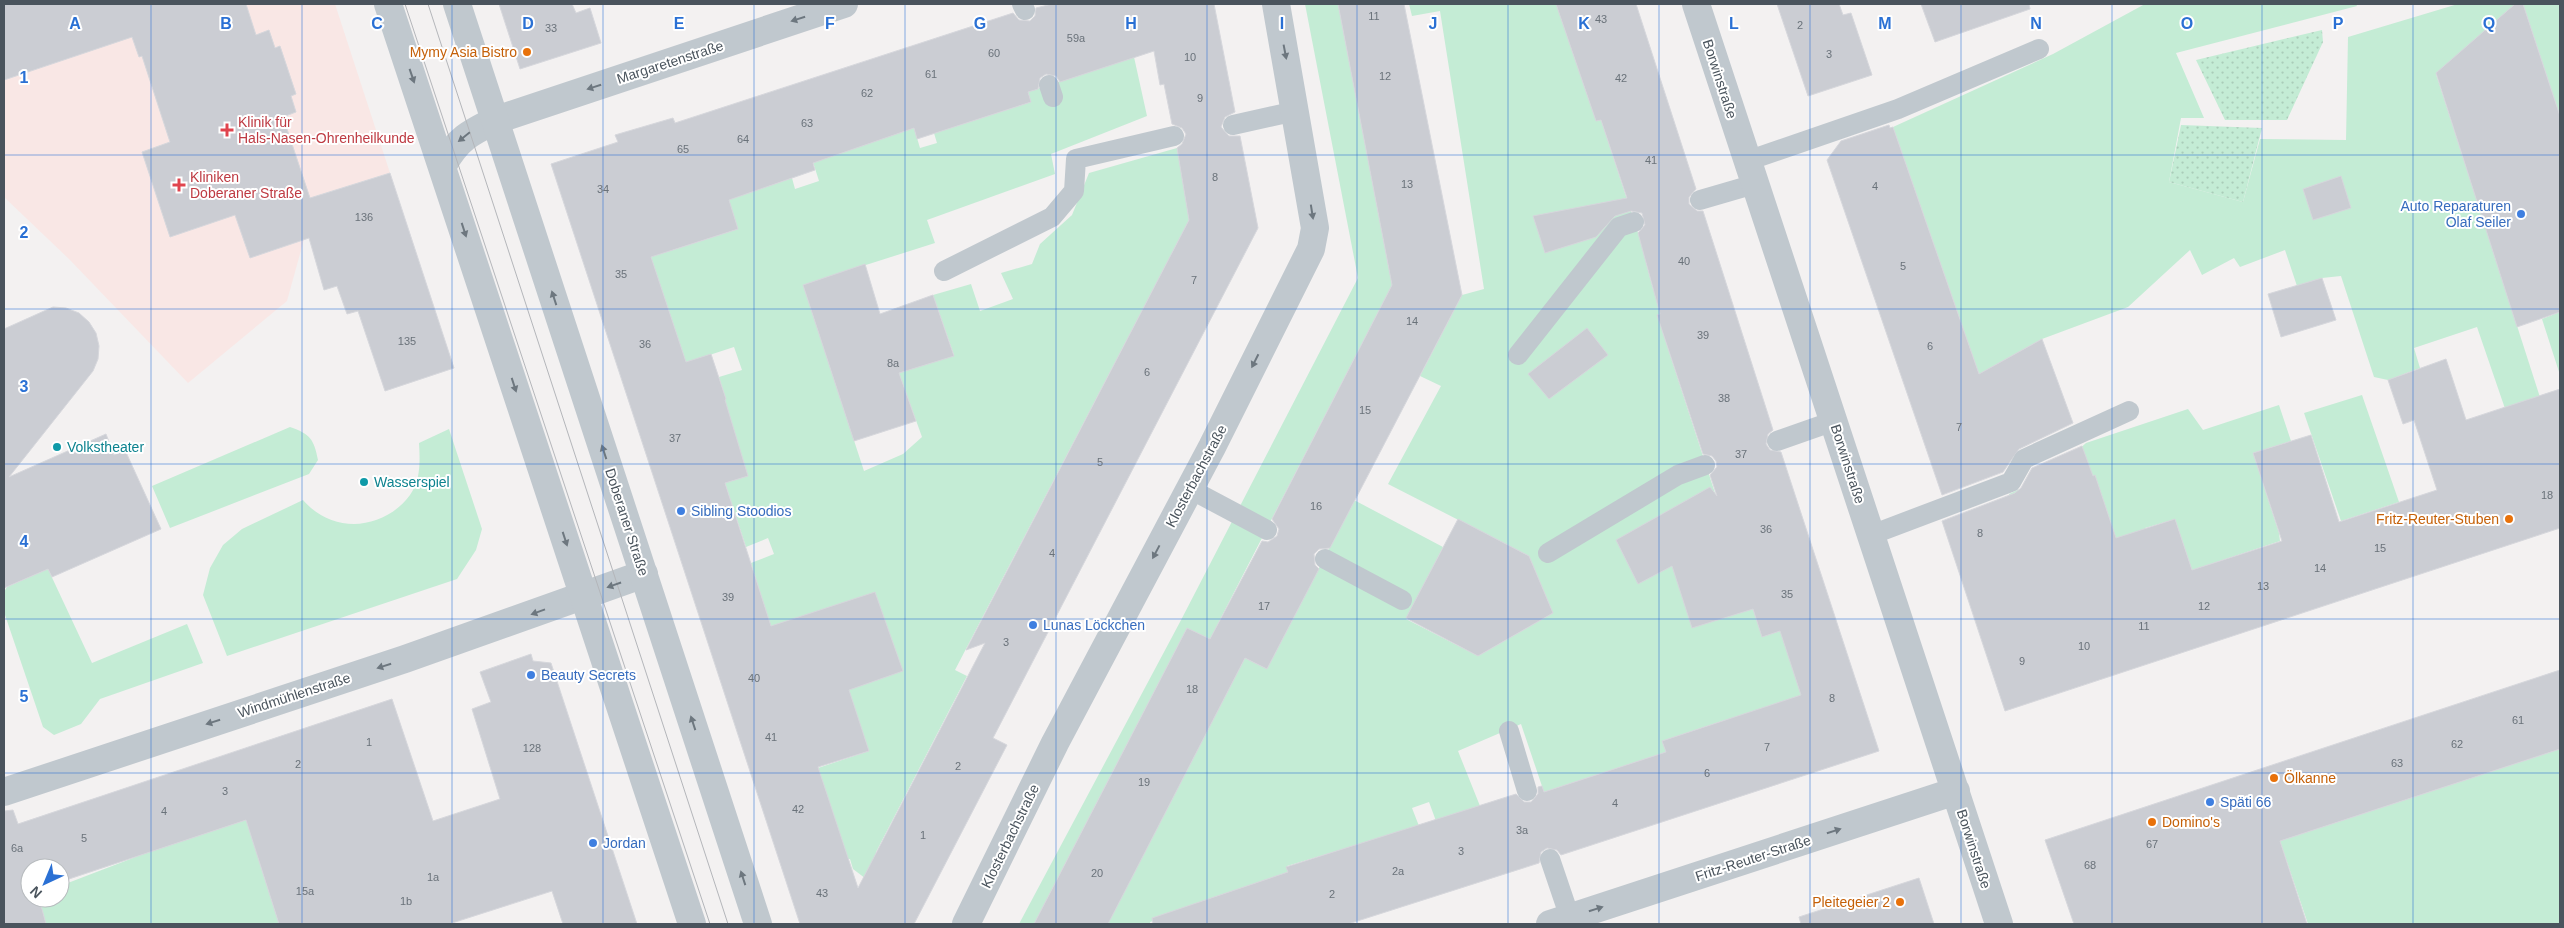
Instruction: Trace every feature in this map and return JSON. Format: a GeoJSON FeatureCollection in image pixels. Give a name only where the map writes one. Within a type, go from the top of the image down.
{"type":"FeatureCollection","features":[{"type":"Feature","properties":{"kind":"street"},"geometry":{"type":"LineString","coordinates":[[388,4],[443,165],[692,924]]}},
{"type":"Feature","properties":{"kind":"street","name":"Doberaner Straße"},"geometry":{"type":"LineString","coordinates":[[456,4],[496,120],[758,924]]}},
{"type":"Feature","properties":{"kind":"street","name":"Margaretenstraße"},"geometry":{"type":"LineString","coordinates":[[496,120],[844,4]]}},
{"type":"Feature","properties":{"kind":"street","name":"Klosterbachstraße"},"geometry":{"type":"LineString","coordinates":[[966,924],[1055,743],[1190,489],[1311,249],[1315,228],[1276,4]]}},
{"type":"Feature","properties":{"kind":"street","name":"Borwinstraße"},"geometry":{"type":"LineString","coordinates":[[1696,4],[1999,924]]}},
{"type":"Feature","properties":{"kind":"street"},"geometry":{"type":"LineString","coordinates":[[443,165],[454,145],[471,132],[496,120]]}},
{"type":"Feature","properties":{"kind":"street","name":"Windmühlenstraße"},"geometry":{"type":"LineString","coordinates":[[4,792],[405,659],[644,574]]}},
{"type":"Feature","properties":{"kind":"street","name":"Fritz-Reuter-Straße"},"geometry":{"type":"LineString","coordinates":[[1560,921],[1956,791]]}},
{"type":"Feature","properties":{"kind":"lane"},"geometry":{"type":"LineString","coordinates":[[1700,200],[1733,189],[1751,173],[2040,49]]}},
{"type":"Feature","properties":{"kind":"lane"},"geometry":{"type":"LineString","coordinates":[[1234,125],[1296,111]]}},
{"type":"Feature","properties":{"kind":"lane"},"geometry":{"type":"LineString","coordinates":[[944,271],[1052,217],[1074,191],[1076,159],[1174,136]]}},
{"type":"Feature","properties":{"kind":"lane"},"geometry":{"type":"LineString","coordinates":[[1518,356],[1619,227],[1634,222]]}},
{"type":"Feature","properties":{"kind":"lane"},"geometry":{"type":"LineString","coordinates":[[1871,535],[2011,482],[2024,459],[2129,411]]}},
{"type":"Feature","properties":{"kind":"lane"},"geometry":{"type":"LineString","coordinates":[[1777,441],[1834,421]]}},
{"type":"Feature","properties":{"kind":"lane"},"geometry":{"type":"LineString","coordinates":[[1548,553],[1678,476],[1705,465]]}},
{"type":"Feature","properties":{"kind":"lane"},"geometry":{"type":"LineString","coordinates":[[1190,489],[1267,530]]}},
{"type":"Feature","properties":{"kind":"lane"},"geometry":{"type":"LineString","coordinates":[[1325,559],[1402,600]]}},
{"type":"Feature","properties":{"kind":"lane"},"geometry":{"type":"LineString","coordinates":[[1509,731],[1527,790]]}},
{"type":"Feature","properties":{"kind":"lane"},"geometry":{"type":"LineString","coordinates":[[1550,859],[1560,921]]}},
{"type":"Feature","properties":{"kind":"shaded area","name":"Kliniken Doberaner Straße"},"geometry":{"type":"Polygon","coordinates":[[[4,4],[335,4],[390,173],[316,196],[287,301],[188,383],[69,259],[4,197],[4,4]]]}},
{"type":"Feature","properties":{"kind":"green space"},"geometry":{"type":"Polygon","coordinates":[[[1305,4],[1338,4],[1392,285],[1210,639],[1187,628],[1034,924],[1019,924],[1180,622],[1358,278],[1305,4]]]}},
{"type":"Feature","properties":{"kind":"green space"},"geometry":{"type":"Polygon","coordinates":[[[1409,4],[1556,4],[1596,121],[1601,120],[1639,236],[1654,260],[1646,263],[1653,289],[1662,287],[1670,311],[1657,315],[1762,637],[1781,630],[1805,707],[1725,720],[1662,741],[1666,752],[1544,792],[1521,724],[1458,751],[1480,806],[1436,821],[1429,802],[1412,808],[1419,826],[1287,866],[1288,872],[1197,903],[1198,906],[1150,922],[1150,924],[1107,924],[1245,658],[1267,669],[1354,500],[1443,547],[1406,619],[1478,656],[1553,613],[1529,556],[1388,484],[1441,386],[1420,376],[1462,295],[1484,289],[1440,11],[1412,16],[1409,4]]]}},
{"type":"Feature","properties":{"kind":"green space"},"geometry":{"type":"Polygon","coordinates":[[[2145,4],[2356,4],[2357,6],[2176,53],[2204,118],[2181,118],[2169,182],[2243,202],[2260,139],[2346,140],[2348,37],[2458,4],[2515,4],[2436,74],[2557,450],[2523,461],[2477,327],[2414,348],[2420,368],[2388,380],[2374,377],[2341,276],[2322,278],[2297,286],[2285,250],[2240,267],[2234,258],[2202,275],[2190,250],[2128,307],[2042,339],[1979,374],[1893,127],[2053,54],[2145,4]]]}},
{"type":"Feature","properties":{"kind":"green space"},"geometry":{"type":"Polygon","coordinates":[[[2523,4],[2560,4],[2560,116],[2523,4]]]}},
{"type":"Feature","properties":{"kind":"green space"},"geometry":{"type":"Polygon","coordinates":[[[2322,30],[2323,42],[2287,120],[2225,120],[2196,60],[2322,30]]]}},
{"type":"Feature","properties":{"kind":"green space"},"geometry":{"type":"Polygon","coordinates":[[[1134,57],[1147,116],[1051,154],[1055,174],[927,220],[935,243],[803,285],[864,471],[903,454],[922,437],[899,373],[954,355],[933,295],[971,284],[980,311],[1013,299],[1001,273],[1032,264],[1040,244],[1072,215],[1089,173],[1177,148],[1189,220],[955,670],[967,676],[876,852],[874,885],[853,869],[850,859],[844,860],[818,768],[869,751],[865,739],[771,627],[751,563],[774,554],[768,538],[746,547],[725,483],[748,476],[700,408],[726,399],[719,377],[742,370],[734,347],[685,363],[644,239],[673,250],[738,229],[727,195],[763,171],[769,186],[792,178],[795,189],[819,181],[813,162],[914,128],[920,148],[937,143],[926,107],[951,109],[957,126],[1031,102],[1028,92],[1134,57]]]}},
{"type":"Feature","properties":{"kind":"green space"},"geometry":{"type":"Polygon","coordinates":[[[2181,125],[2262,128],[2243,202],[2169,182],[2181,125]]]}},
{"type":"Feature","properties":{"kind":"green space"},"geometry":{"type":"Polygon","coordinates":[[[2560,312],[2560,375],[2542,319],[2560,312]]]}},
{"type":"Feature","properties":{"kind":"green space"},"geometry":{"type":"Polygon","coordinates":[[[2362,395],[2399,502],[2341,521],[2304,413],[2362,395]]]}},
{"type":"Feature","properties":{"kind":"green space"},"geometry":{"type":"Polygon","coordinates":[[[2279,405],[2291,441],[2253,453],[2280,541],[2192,570],[2175,519],[2145,528],[2150,546],[2026,553],[2009,494],[2050,475],[2086,443],[2188,409],[2203,430],[2279,405]]]}},
{"type":"Feature","properties":{"kind":"green space"},"geometry":{"type":"Polygon","coordinates":[[[290,427],[307,435],[313,442],[318,460],[309,474],[170,528],[152,486],[290,427]]]}},
{"type":"Feature","properties":{"kind":"green space"},"geometry":{"type":"Polygon","coordinates":[[[449,429],[482,529],[476,550],[457,579],[227,656],[203,595],[210,568],[223,545],[242,529],[303,500],[315,511],[329,519],[343,523],[358,524],[373,521],[387,515],[399,507],[414,489],[419,470],[419,443],[449,429]]]}},
{"type":"Feature","properties":{"kind":"green space"},"geometry":{"type":"Polygon","coordinates":[[[48,569],[92,663],[187,624],[203,663],[100,699],[81,724],[54,735],[43,727],[4,612],[4,592],[7,587],[48,569]]]}},
{"type":"Feature","properties":{"kind":"green space"},"geometry":{"type":"Polygon","coordinates":[[[2560,749],[2560,924],[2308,924],[2280,841],[2560,749]]]}},
{"type":"Feature","properties":{"kind":"green space"},"geometry":{"type":"Polygon","coordinates":[[[267,813],[325,837],[258,858],[279,924],[46,924],[42,908],[70,908],[70,882],[146,853],[267,813]]]}},
{"type":"Feature","properties":{"kind":"building"},"geometry":{"type":"Polygon","coordinates":[[[4,4],[246,4],[256,35],[269,30],[275,48],[280,46],[296,94],[291,96],[296,112],[283,117],[310,198],[390,173],[454,368],[385,391],[358,311],[347,314],[337,286],[324,290],[309,238],[250,258],[235,215],[170,237],[142,152],[170,142],[142,56],[139,57],[132,37],[4,80],[4,4]]]}},
{"type":"Feature","properties":{"kind":"building"},"geometry":{"type":"Polygon","coordinates":[[[499,4],[572,4],[576,13],[590,8],[601,43],[520,69],[499,4]]]}},
{"type":"Feature","properties":{"kind":"building"},"geometry":{"type":"Polygon","coordinates":[[[1052,4],[1214,4],[1235,112],[1225,117],[1221,127],[1229,136],[1240,136],[1258,228],[993,738],[1007,745],[914,924],[800,924],[551,164],[618,142],[615,135],[673,118],[675,123],[1013,13],[1019,20],[1030,21],[1035,16],[1036,8],[1052,4]],[[1154,51],[1060,82],[1056,76],[1046,74],[1040,78],[1038,89],[1028,92],[1031,102],[917,139],[914,128],[813,163],[815,170],[729,200],[738,229],[651,257],[686,362],[711,354],[726,399],[748,476],[725,483],[771,626],[875,592],[903,671],[849,690],[869,751],[818,767],[858,888],[985,643],[966,650],[1189,220],[1177,148],[1182,144],[1186,134],[1182,128],[1172,124],[1164,84],[1160,85],[1154,51]]]}},
{"type":"Feature","properties":{"kind":"building"},"geometry":{"type":"Polygon","coordinates":[[[1338,4],[1404,4],[1462,295],[1330,548],[1319,549],[1314,554],[1315,565],[1319,569],[1267,669],[1245,658],[1108,924],[1034,924],[1187,628],[1210,639],[1262,541],[1268,542],[1277,536],[1279,529],[1272,519],[1392,285],[1338,4]]]}},
{"type":"Feature","properties":{"kind":"building"},"geometry":{"type":"Polygon","coordinates":[[[1556,4],[1636,4],[1696,189],[1689,197],[1689,204],[1697,211],[1703,211],[1773,430],[1768,434],[1766,444],[1770,450],[1781,452],[1879,751],[1561,855],[1557,850],[1547,848],[1541,852],[1539,863],[1348,924],[1153,924],[1152,918],[1288,872],[1286,867],[1516,794],[1524,802],[1531,802],[1538,794],[1538,787],[1542,786],[1544,792],[1666,752],[1662,741],[1801,695],[1780,631],[1762,637],[1753,609],[1692,628],[1672,566],[1638,584],[1616,540],[1710,487],[1717,496],[1710,475],[1717,467],[1716,461],[1712,456],[1703,454],[1657,315],[1660,314],[1638,233],[1645,225],[1642,213],[1631,211],[1615,216],[1596,237],[1545,253],[1533,216],[1627,198],[1601,120],[1596,121],[1556,4]]]}},
{"type":"Feature","properties":{"kind":"building"},"geometry":{"type":"Polygon","coordinates":[[[1777,4],[1839,4],[1843,15],[1851,13],[1872,75],[1808,96],[1777,4]]]}},
{"type":"Feature","properties":{"kind":"building"},"geometry":{"type":"Polygon","coordinates":[[[1921,4],[2029,4],[2030,9],[1935,42],[1921,4]]]}},
{"type":"Feature","properties":{"kind":"building","name":"Auto Reparaturen Olaf Seiler"},"geometry":{"type":"Polygon","coordinates":[[[2515,4],[2523,4],[2560,116],[2560,312],[2517,327],[2436,73],[2515,4]]]}},
{"type":"Feature","properties":{"kind":"building"},"geometry":{"type":"Polygon","coordinates":[[[1889,125],[1890,128],[1893,127],[1979,374],[2042,339],[2073,423],[2019,449],[2003,472],[1942,495],[1827,160],[1841,141],[1889,125]]]}},
{"type":"Feature","properties":{"kind":"building"},"geometry":{"type":"Polygon","coordinates":[[[2341,176],[2351,208],[2313,220],[2303,189],[2341,176]]]}},
{"type":"Feature","properties":{"kind":"building"},"geometry":{"type":"Polygon","coordinates":[[[865,264],[880,314],[933,295],[954,356],[899,373],[916,421],[854,441],[803,285],[865,264]]]}},
{"type":"Feature","properties":{"kind":"building"},"geometry":{"type":"Polygon","coordinates":[[[2322,278],[2336,320],[2281,337],[2268,294],[2322,278]]]}},
{"type":"Feature","properties":{"kind":"building","name":"Volkstheater"},"geometry":{"type":"Polygon","coordinates":[[[53,307],[66,308],[79,313],[89,322],[96,333],[99,346],[98,359],[93,371],[9,477],[106,434],[114,455],[125,450],[161,529],[52,577],[48,569],[4,588],[4,329],[53,307]]]}},
{"type":"Feature","properties":{"kind":"building"},"geometry":{"type":"Polygon","coordinates":[[[1587,328],[1608,355],[1549,399],[1528,374],[1587,328]]]}},
{"type":"Feature","properties":{"kind":"building"},"geometry":{"type":"Polygon","coordinates":[[[2446,359],[2466,420],[2560,389],[2560,528],[2005,711],[1942,521],[2015,493],[2021,488],[2032,468],[2082,446],[2093,476],[2095,475],[2116,538],[2175,519],[2192,570],[2282,541],[2253,453],[2311,435],[2339,522],[2437,490],[2414,420],[2403,424],[2388,380],[2446,359]]]}},
{"type":"Feature","properties":{"kind":"building"},"geometry":{"type":"Polygon","coordinates":[[[1458,519],[1529,556],[1553,613],[1478,656],[1406,618],[1458,519]]]}},
{"type":"Feature","properties":{"kind":"building"},"geometry":{"type":"Polygon","coordinates":[[[531,654],[533,661],[551,663],[637,924],[563,924],[552,891],[449,924],[279,924],[246,820],[70,879],[70,858],[20,858],[20,908],[42,908],[46,924],[4,924],[4,811],[13,810],[18,824],[392,699],[433,821],[500,799],[472,709],[491,702],[480,672],[531,654]]]}},
{"type":"Feature","properties":{"kind":"building"},"geometry":{"type":"Polygon","coordinates":[[[2560,670],[2560,749],[2280,841],[2307,924],[2074,924],[2045,840],[2560,670]]]}},
{"type":"Feature","properties":{"kind":"building"},"geometry":{"type":"Polygon","coordinates":[[[1919,878],[1934,924],[1801,924],[1799,917],[1919,878]]]}},
{"type":"Feature","properties":{"kind":"tram line"},"geometry":{"type":"LineString","coordinates":[[405,4],[710,924]]}},
{"type":"Feature","properties":{"kind":"tram line"},"geometry":{"type":"LineString","coordinates":[[428,4],[728,924]]}},
{"type":"Feature","properties":{"kind":"place","name":"Mymy Asia Bistro"},"geometry":{"type":"Point","coordinates":[527,52]}},
{"type":"Feature","properties":{"kind":"place","name":"Klinik für Hals-Nasen-Ohrenheilkunde"},"geometry":{"type":"Point","coordinates":[227,130]}},
{"type":"Feature","properties":{"kind":"place","name":"Kliniken Doberaner Straße"},"geometry":{"type":"Point","coordinates":[179,185]}},
{"type":"Feature","properties":{"kind":"place","name":"Auto Reparaturen Olaf Seiler"},"geometry":{"type":"Point","coordinates":[2521,214]}},
{"type":"Feature","properties":{"kind":"place","name":"Volkstheater"},"geometry":{"type":"Point","coordinates":[57,447]}},
{"type":"Feature","properties":{"kind":"place","name":"Wasserspiel"},"geometry":{"type":"Point","coordinates":[364,482]}},
{"type":"Feature","properties":{"kind":"place","name":"Sibling Stoodios"},"geometry":{"type":"Point","coordinates":[681,511]}},
{"type":"Feature","properties":{"kind":"place","name":"Fritz-Reuter-Stuben"},"geometry":{"type":"Point","coordinates":[2509,519]}},
{"type":"Feature","properties":{"kind":"place","name":"Lunas Löckchen"},"geometry":{"type":"Point","coordinates":[1033,625]}},
{"type":"Feature","properties":{"kind":"place","name":"Beauty Secrets"},"geometry":{"type":"Point","coordinates":[531,675]}},
{"type":"Feature","properties":{"kind":"place","name":"Ölkanne"},"geometry":{"type":"Point","coordinates":[2274,778]}},
{"type":"Feature","properties":{"kind":"place","name":"Späti 66"},"geometry":{"type":"Point","coordinates":[2210,802]}},
{"type":"Feature","properties":{"kind":"place","name":"Domino's"},"geometry":{"type":"Point","coordinates":[2152,822]}},
{"type":"Feature","properties":{"kind":"place","name":"Jordan"},"geometry":{"type":"Point","coordinates":[593,843]}},
{"type":"Feature","properties":{"kind":"place","name":"Pleitegeier 2"},"geometry":{"type":"Point","coordinates":[1900,902]}}]}
